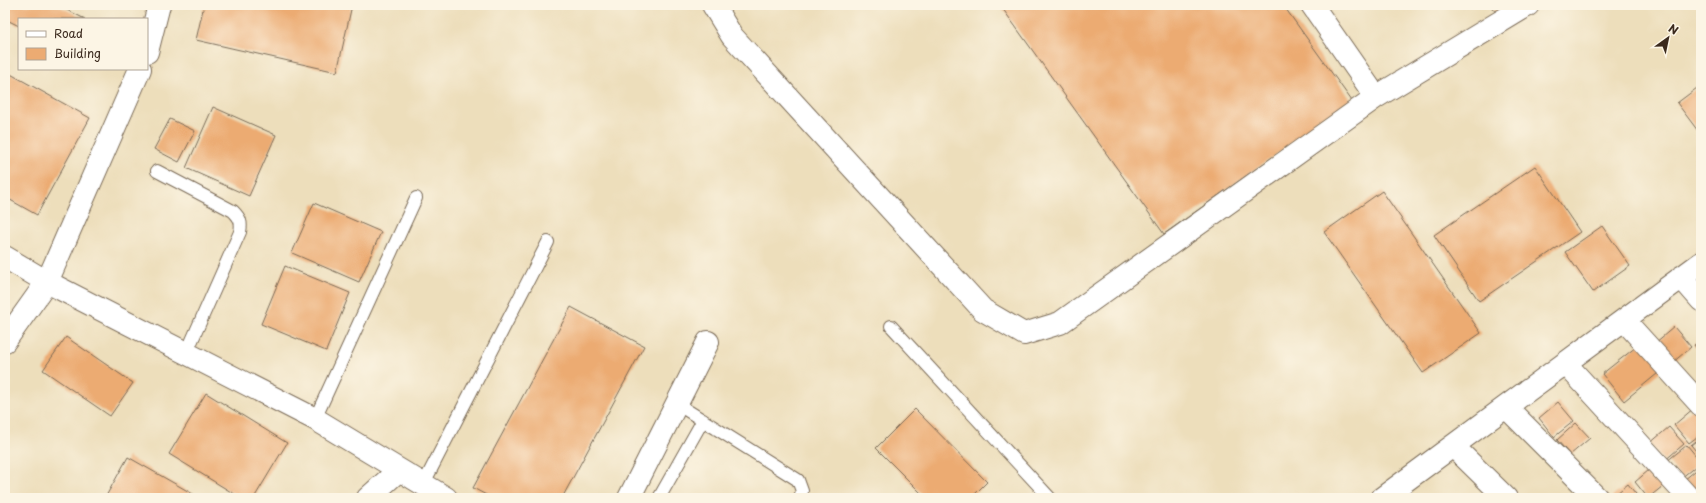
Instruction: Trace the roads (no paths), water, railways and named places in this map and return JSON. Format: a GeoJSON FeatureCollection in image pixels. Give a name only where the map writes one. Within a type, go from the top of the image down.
{"type":"FeatureCollection","features":[{"type":"Feature","properties":{"kind":"street"},"geometry":{"type":"LineString","coordinates":[[148,48],[159,5]]}},
{"type":"Feature","properties":{"kind":"street"},"geometry":{"type":"LineString","coordinates":[[713,5],[732,36],[983,310],[1024,334],[1060,323],[1376,97],[1528,5]]}},
{"type":"Feature","properties":{"kind":"street"},"geometry":{"type":"LineString","coordinates":[[1312,5],[1376,97]]}},
{"type":"Feature","properties":{"kind":"street"},"geometry":{"type":"LineString","coordinates":[[5,341],[47,282],[140,70]]}},
{"type":"Feature","properties":{"kind":"street"},"geometry":{"type":"LineString","coordinates":[[5,257],[47,282],[315,419],[446,498]]}},
{"type":"Feature","properties":{"kind":"street"},"geometry":{"type":"LineString","coordinates":[[1395,494],[1453,446],[1701,263]]}},
{"type":"Feature","properties":{"kind":"street"},"geometry":{"type":"LineString","coordinates":[[1681,277],[1701,300]]}},
{"type":"Feature","properties":{"kind":"street"},"geometry":{"type":"LineString","coordinates":[[1624,320],[1701,405]]}},
{"type":"Feature","properties":{"kind":"street"},"geometry":{"type":"LineString","coordinates":[[629,498],[708,342]]}},
{"type":"Feature","properties":{"kind":"street"},"geometry":{"type":"LineString","coordinates":[[1565,363],[1689,498]]}},
{"type":"Feature","properties":{"kind":"street"},"geometry":{"type":"LineString","coordinates":[[1506,406],[1597,498]]}},
{"type":"Feature","properties":{"kind":"street"},"geometry":{"type":"LineString","coordinates":[[1453,446],[1506,498]]}},
{"type":"Feature","properties":{"kind":"street"},"geometry":{"type":"LineString","coordinates":[[368,498],[399,470]]}},
{"type":"Feature","properties":{"kind":"lane"},"geometry":{"type":"LineString","coordinates":[[157,171],[233,211],[239,216],[242,223],[240,232],[186,354]]}},
{"type":"Feature","properties":{"kind":"lane"},"geometry":{"type":"LineString","coordinates":[[315,419],[416,198]]}},
{"type":"Feature","properties":{"kind":"lane"},"geometry":{"type":"LineString","coordinates":[[424,484],[548,242]]}},
{"type":"Feature","properties":{"kind":"lane"},"geometry":{"type":"LineString","coordinates":[[891,326],[1050,498]]}},
{"type":"Feature","properties":{"kind":"lane"},"geometry":{"type":"LineString","coordinates":[[677,404],[798,480],[802,491],[800,498]]}},
{"type":"Feature","properties":{"kind":"lane"},"geometry":{"type":"LineString","coordinates":[[660,498],[703,420]]}}]}
